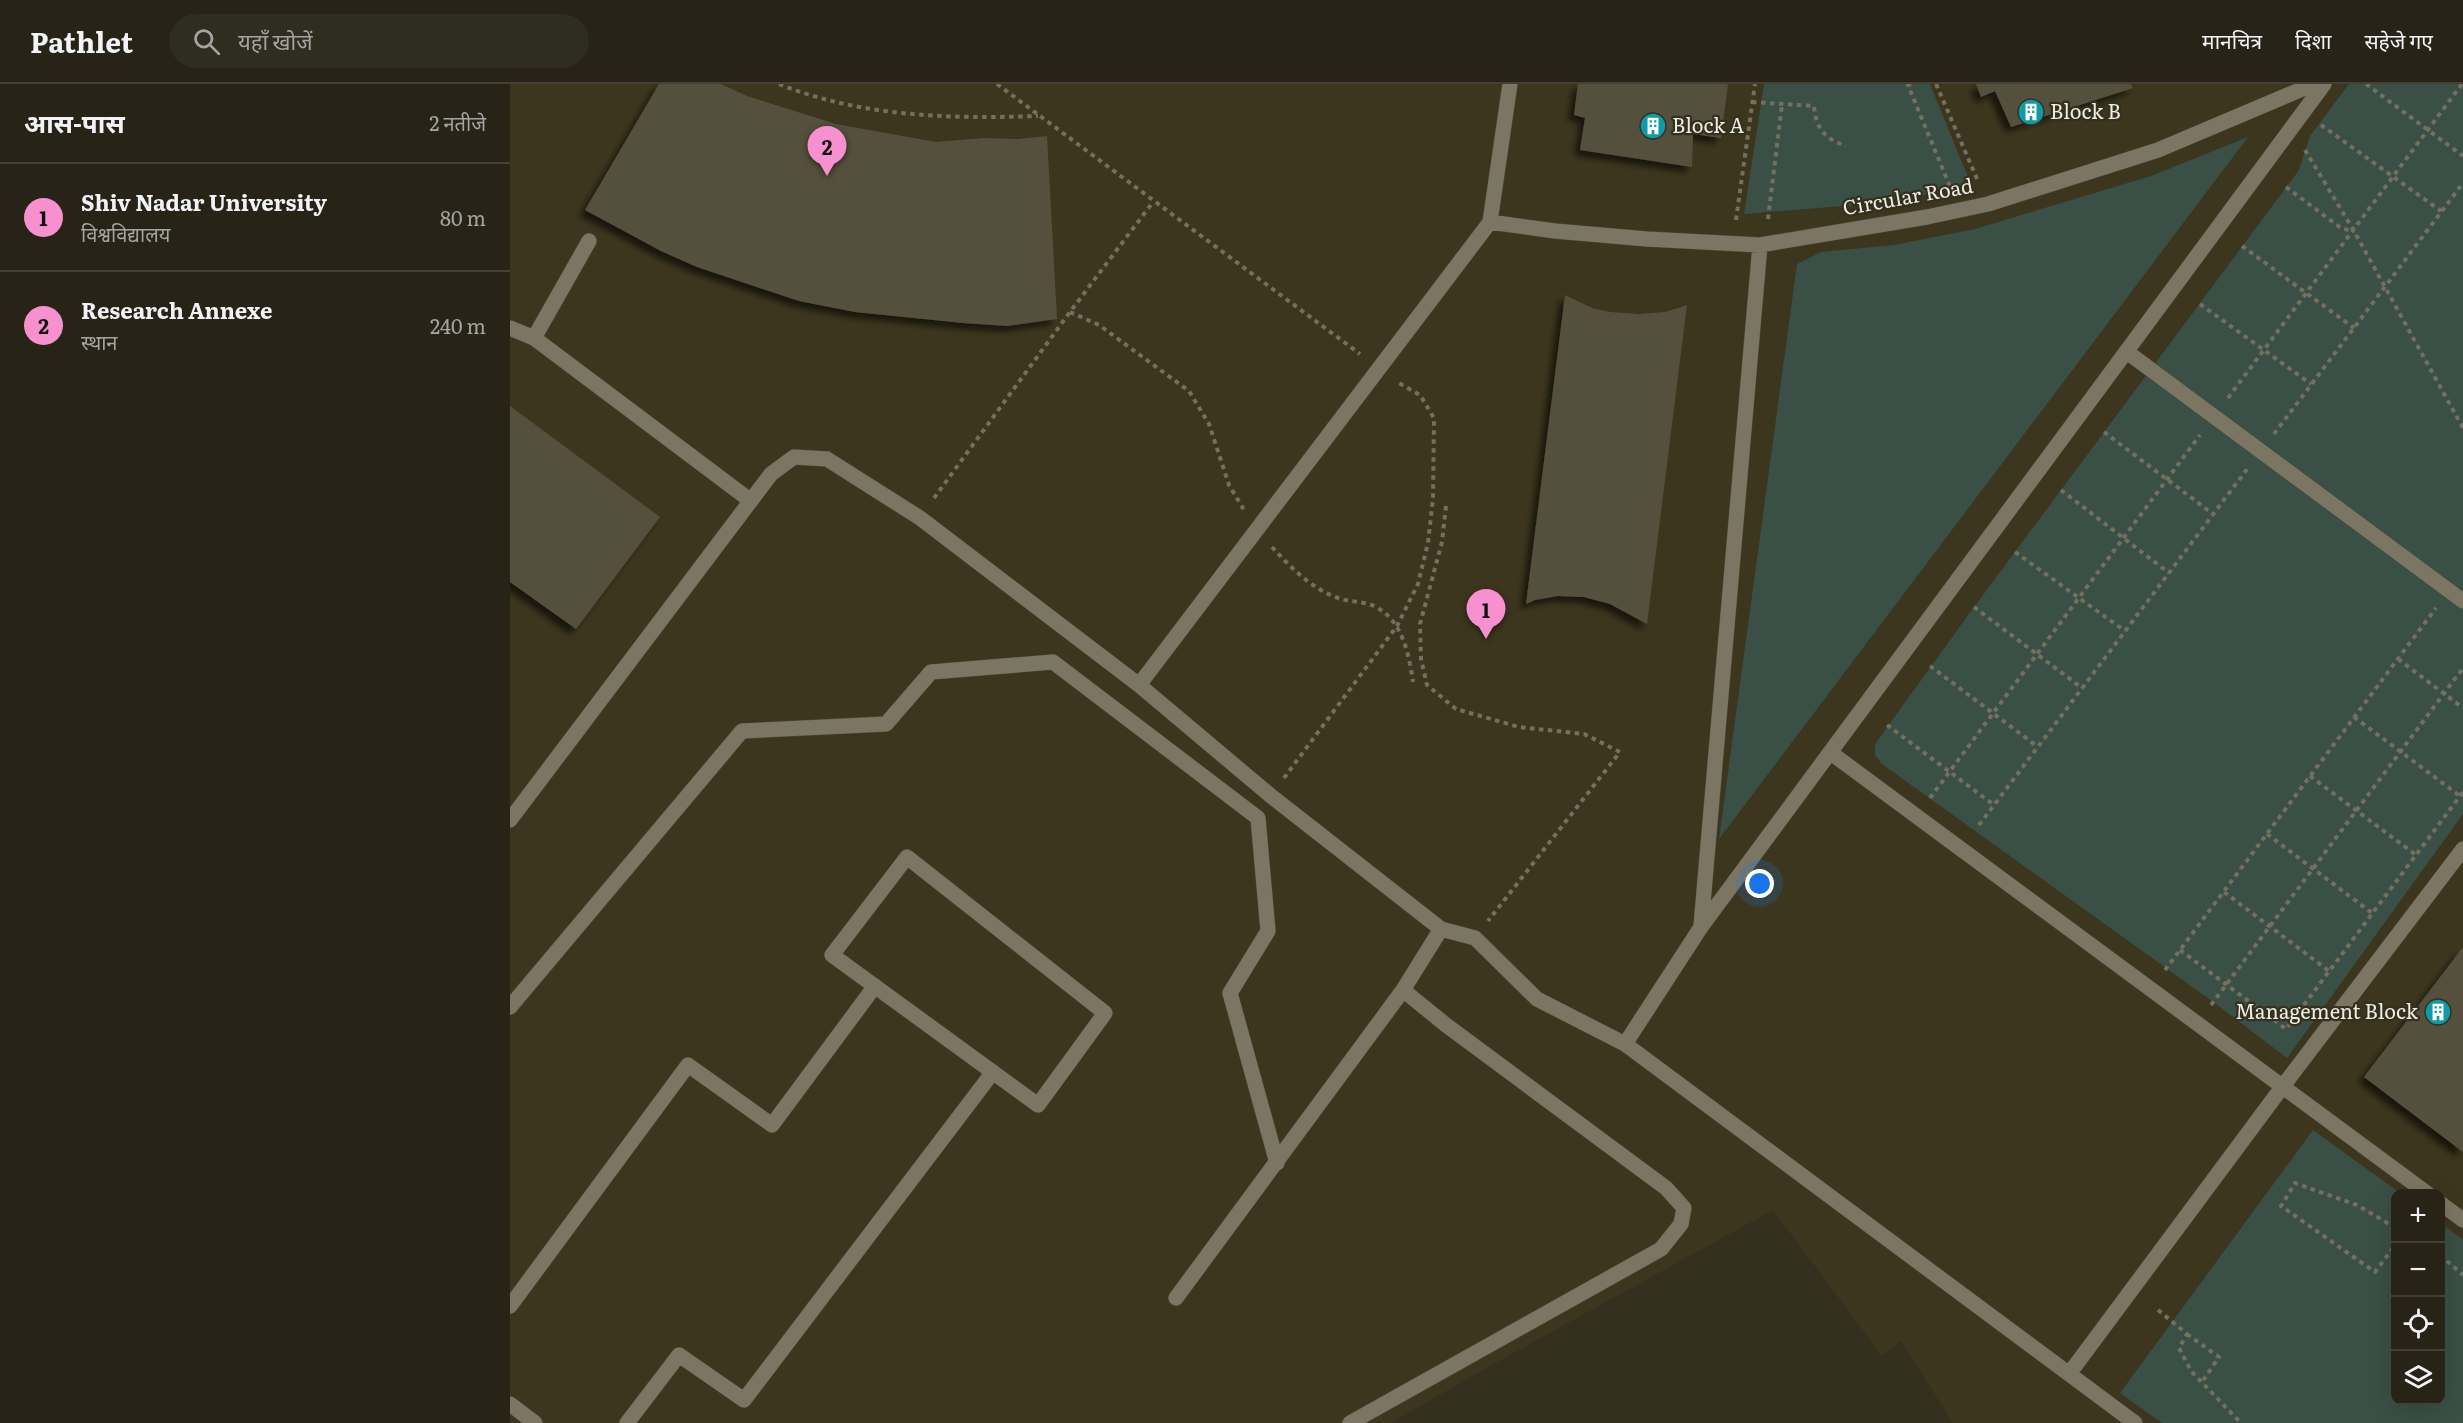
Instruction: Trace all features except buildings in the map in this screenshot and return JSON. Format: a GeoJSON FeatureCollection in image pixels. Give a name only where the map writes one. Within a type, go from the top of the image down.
{"type":"FeatureCollection","features":[{"type":"Feature","properties":{"kind":"street"},"geometry":{"type":"LineString","coordinates":[[1139,685],[1490,222],[1510,84]]}},
{"type":"Feature","properties":{"kind":"street","name":"Circular Road"},"geometry":{"type":"LineString","coordinates":[[1490,222],[1555,231],[1636,238],[1760,244],[1927,217],[1988,204],[2158,150],[2314,84]]}},
{"type":"Feature","properties":{"kind":"street"},"geometry":{"type":"LineString","coordinates":[[1625,1044],[1701,927],[2324,84]]}},
{"type":"Feature","properties":{"kind":"street"},"geometry":{"type":"LineString","coordinates":[[534,338],[589,241]]}},
{"type":"Feature","properties":{"kind":"street"},"geometry":{"type":"LineString","coordinates":[[1701,927],[1760,244]]}},
{"type":"Feature","properties":{"kind":"street"},"geometry":{"type":"LineString","coordinates":[[510,328],[534,338],[751,501]]}},
{"type":"Feature","properties":{"kind":"street"},"geometry":{"type":"LineString","coordinates":[[2127,352],[2463,601]]}},
{"type":"Feature","properties":{"kind":"street"},"geometry":{"type":"LineString","coordinates":[[510,820],[771,474],[794,457],[827,459],[920,518],[1139,685],[1271,796],[1441,929],[1475,938],[1537,999],[1625,1044],[2135,1423]]}},
{"type":"Feature","properties":{"kind":"street"},"geometry":{"type":"LineString","coordinates":[[510,1007],[742,731],[886,724],[931,672],[1053,662],[1258,818],[1268,931],[1230,993],[1277,1163]]}},
{"type":"Feature","properties":{"kind":"street"},"geometry":{"type":"LineString","coordinates":[[1831,753],[2421,1189]]}},
{"type":"Feature","properties":{"kind":"street"},"geometry":{"type":"LineString","coordinates":[[2069,1374],[2463,849]]}},
{"type":"Feature","properties":{"kind":"street"},"geometry":{"type":"LineString","coordinates":[[907,857],[1105,1013],[1038,1105],[993,1072],[832,955],[907,857]]}},
{"type":"Feature","properties":{"kind":"street"},"geometry":{"type":"LineString","coordinates":[[1176,1298],[1403,990],[1441,929]]}},
{"type":"Feature","properties":{"kind":"street"},"geometry":{"type":"LineString","coordinates":[[510,1306],[688,1065],[772,1125],[874,986]]}},
{"type":"Feature","properties":{"kind":"street"},"geometry":{"type":"LineString","coordinates":[[1350,1423],[1661,1249],[1681,1224],[1684,1208],[1666,1188],[1446,1025],[1403,990]]}},
{"type":"Feature","properties":{"kind":"street"},"geometry":{"type":"LineString","coordinates":[[627,1423],[679,1355],[744,1400],[993,1072]]}},
{"type":"Feature","properties":{"kind":"street"},"geometry":{"type":"LineString","coordinates":[[2445,1207],[2463,1220]]}},
{"type":"Feature","properties":{"kind":"street"},"geometry":{"type":"LineString","coordinates":[[510,1404],[535,1423]]}},
{"type":"Feature","properties":{"kind":"path"},"geometry":{"type":"LineString","coordinates":[[779,84],[842,102],[895,113],[940,117],[1039,116]]}},
{"type":"Feature","properties":{"kind":"path"},"geometry":{"type":"LineString","coordinates":[[997,84],[1378,368],[1420,395],[1434,418],[1433,498],[1428,543],[1418,584],[1397,626],[1271,796]]}},
{"type":"Feature","properties":{"kind":"path"},"geometry":{"type":"LineString","coordinates":[[1733,242],[1755,84]]}},
{"type":"Feature","properties":{"kind":"path"},"geometry":{"type":"LineString","coordinates":[[1911,84],[1908,85],[1954,195]]}},
{"type":"Feature","properties":{"kind":"path"},"geometry":{"type":"LineString","coordinates":[[1936,84],[1988,204]]}},
{"type":"Feature","properties":{"kind":"path"},"geometry":{"type":"LineString","coordinates":[[2366,84],[2463,156]]}},
{"type":"Feature","properties":{"kind":"path"},"geometry":{"type":"LineString","coordinates":[[1917,815],[2462,84]]}},
{"type":"Feature","properties":{"kind":"path"},"geometry":{"type":"LineString","coordinates":[[1752,102],[1814,106],[1818,128],[1834,142],[1846,146]]}},
{"type":"Feature","properties":{"kind":"path"},"geometry":{"type":"LineString","coordinates":[[1768,220],[1782,104]]}},
{"type":"Feature","properties":{"kind":"path"},"geometry":{"type":"LineString","coordinates":[[2304,112],[2441,211]]}},
{"type":"Feature","properties":{"kind":"path"},"geometry":{"type":"LineString","coordinates":[[2292,128],[2354,231],[2463,428]]}},
{"type":"Feature","properties":{"kind":"path"},"geometry":{"type":"LineString","coordinates":[[1979,825],[2463,183]]}},
{"type":"Feature","properties":{"kind":"path"},"geometry":{"type":"LineString","coordinates":[[2286,188],[2341,228],[2354,231]]}},
{"type":"Feature","properties":{"kind":"path"},"geometry":{"type":"LineString","coordinates":[[920,518],[1153,202]]}},
{"type":"Feature","properties":{"kind":"path"},"geometry":{"type":"LineString","coordinates":[[2242,246],[2354,328]]}},
{"type":"Feature","properties":{"kind":"path"},"geometry":{"type":"LineString","coordinates":[[2200,304],[2311,384]]}},
{"type":"Feature","properties":{"kind":"path"},"geometry":{"type":"LineString","coordinates":[[1070,312],[1099,325],[1189,391],[1209,424],[1229,485],[1241,508],[1263,523],[1268,542],[1305,580],[1337,597],[1375,607],[1397,626],[1409,652],[1413,682]]}},
{"type":"Feature","properties":{"kind":"path"},"geometry":{"type":"LineString","coordinates":[[2104,432],[2213,514]]}},
{"type":"Feature","properties":{"kind":"path"},"geometry":{"type":"LineString","coordinates":[[2061,490],[2169,573]]}},
{"type":"Feature","properties":{"kind":"path"},"geometry":{"type":"LineString","coordinates":[[1446,506],[1442,542],[1420,624],[1420,659],[1427,685],[1456,709],[1519,727],[1584,734],[1620,752],[1475,938]]}},
{"type":"Feature","properties":{"kind":"path"},"geometry":{"type":"LineString","coordinates":[[2015,552],[2125,631]]}},
{"type":"Feature","properties":{"kind":"path"},"geometry":{"type":"LineString","coordinates":[[2164,972],[2449,591]]}},
{"type":"Feature","properties":{"kind":"path"},"geometry":{"type":"LineString","coordinates":[[1974,607],[2082,688]]}},
{"type":"Feature","properties":{"kind":"path"},"geometry":{"type":"LineString","coordinates":[[2398,659],[2463,708]]}},
{"type":"Feature","properties":{"kind":"path"},"geometry":{"type":"LineString","coordinates":[[1930,666],[2038,747]]}},
{"type":"Feature","properties":{"kind":"path"},"geometry":{"type":"LineString","coordinates":[[2198,1023],[2463,668]]}},
{"type":"Feature","properties":{"kind":"path"},"geometry":{"type":"LineString","coordinates":[[2180,950],[2286,1029],[2330,971],[2462,794],[2354,717]]}},
{"type":"Feature","properties":{"kind":"path"},"geometry":{"type":"LineString","coordinates":[[1887,725],[1994,805]]}},
{"type":"Feature","properties":{"kind":"path"},"geometry":{"type":"LineString","coordinates":[[2310,776],[2416,855]]}},
{"type":"Feature","properties":{"kind":"path"},"geometry":{"type":"LineString","coordinates":[[2267,834],[2372,913]]}},
{"type":"Feature","properties":{"kind":"path"},"geometry":{"type":"LineString","coordinates":[[2224,892],[2330,971]]}},
{"type":"Feature","properties":{"kind":"path"},"geometry":{"type":"LineString","coordinates":[[2391,1225],[2357,1205],[2295,1182],[2281,1206],[2374,1272],[2391,1250]]}},
{"type":"Feature","properties":{"kind":"path"},"geometry":{"type":"LineString","coordinates":[[2445,1259],[2463,1275]]}},
{"type":"Feature","properties":{"kind":"path"},"geometry":{"type":"LineString","coordinates":[[2158,1310],[2219,1357],[2202,1382]]}},
{"type":"Feature","properties":{"kind":"path"},"geometry":{"type":"LineString","coordinates":[[2187,1334],[2179,1348],[2192,1371],[2241,1423]]}},
{"type":"Feature","properties":{"kind":"shaded area"},"geometry":{"type":"Polygon","coordinates":[[[510,84],[2463,84],[2463,1423],[1953,1423],[1901,1341],[1882,1356],[1773,1210],[1391,1423],[510,1423],[510,84]]]}},
{"type":"Feature","properties":{"kind":"green space"},"geometry":{"type":"Polygon","coordinates":[[[1764,84],[1930,84],[1972,187],[1868,204],[1744,214],[1764,84]]]}},
{"type":"Feature","properties":{"kind":"green space"},"geometry":{"type":"Polygon","coordinates":[[[2349,84],[2463,84],[2463,814],[2287,1058],[2216,1004],[1882,764],[1875,755],[1875,744],[2299,170],[2310,136],[2349,84]]]}},
{"type":"Feature","properties":{"kind":"green space"},"geometry":{"type":"Polygon","coordinates":[[[2248,137],[1719,839],[1797,264],[1821,252],[1894,245],[1975,229],[2151,176],[2248,137]]]}},
{"type":"Feature","properties":{"kind":"green space"},"geometry":{"type":"Polygon","coordinates":[[[2313,1130],[2394,1189],[2391,1189],[2391,1405],[2445,1405],[2445,1226],[2463,1240],[2463,1423],[2162,1423],[2120,1393],[2313,1130]]]}},
{"type":"Feature","properties":{"kind":"place","name":"Block B"},"geometry":{"type":"Point","coordinates":[2031,112]}},
{"type":"Feature","properties":{"kind":"place","name":"Block A"},"geometry":{"type":"Point","coordinates":[1653,126]}},
{"type":"Feature","properties":{"kind":"place","name":"Research Annexe"},"geometry":{"type":"Point","coordinates":[827,176]}},
{"type":"Feature","properties":{"kind":"place","name":"Shiv Nadar University"},"geometry":{"type":"Point","coordinates":[1486,639]}},
{"type":"Feature","properties":{"kind":"place","name":"Management Block"},"geometry":{"type":"Point","coordinates":[2438,1012]}}]}
